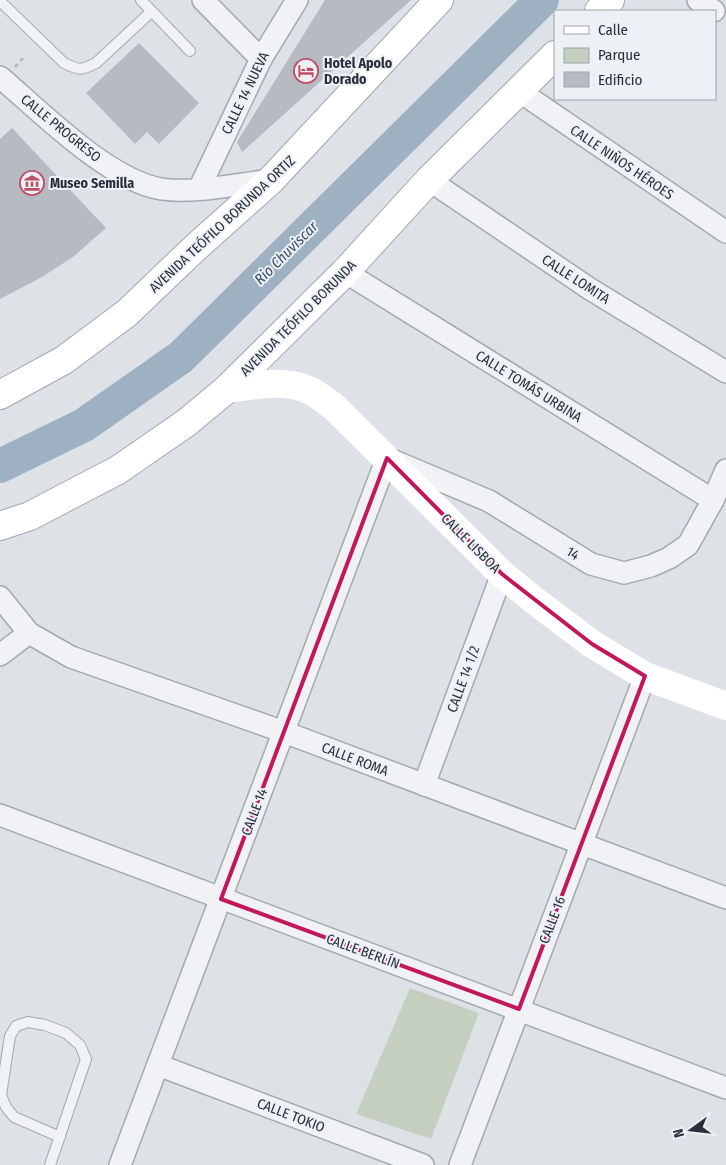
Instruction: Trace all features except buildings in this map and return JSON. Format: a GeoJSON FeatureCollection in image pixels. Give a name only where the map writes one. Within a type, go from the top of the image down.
{"type":"FeatureCollection","features":[{"type":"Feature","properties":{"kind":"main road","name":"AVENIDA TEÓFILO BORUNDA ORTIZ"},"geometry":{"type":"LineString","coordinates":[[0,395],[64,360],[127,313],[271,180],[439,0]]}},
{"type":"Feature","properties":{"kind":"main road"},"geometry":{"type":"LineString","coordinates":[[600,10],[610,0]]}},
{"type":"Feature","properties":{"kind":"main road","name":"AVENIDA TEÓFILO BORUNDA"},"geometry":{"type":"LineString","coordinates":[[0,526],[30,516],[118,470],[186,423],[228,389],[344,272],[429,180],[554,57]]}},
{"type":"Feature","properties":{"kind":"main road","name":"CALLE LISBOA"},"geometry":{"type":"LineString","coordinates":[[228,389],[268,384],[290,385],[307,389],[333,406],[502,574],[535,601],[592,644],[645,676],[726,706]]}},
{"type":"Feature","properties":{"kind":"street"},"geometry":{"type":"LineString","coordinates":[[203,0],[260,59]]}},
{"type":"Feature","properties":{"kind":"street","name":"CALLE 14 NUEVA"},"geometry":{"type":"LineString","coordinates":[[199,189],[260,59],[297,0]]}},
{"type":"Feature","properties":{"kind":"street"},"geometry":{"type":"LineString","coordinates":[[698,0],[711,10]]}},
{"type":"Feature","properties":{"kind":"street","name":"CALLE PROGRESO"},"geometry":{"type":"LineString","coordinates":[[0,77],[72,138],[109,166],[135,181],[162,189],[199,189],[271,180]]}},
{"type":"Feature","properties":{"kind":"street","name":"CALLE NIÑOS HÉROES"},"geometry":{"type":"LineString","coordinates":[[519,92],[726,232]]}},
{"type":"Feature","properties":{"kind":"street","name":"CALLE LOMITA"},"geometry":{"type":"LineString","coordinates":[[429,180],[590,288],[726,372]]}},
{"type":"Feature","properties":{"kind":"street","name":"CALLE TOMÁS URBINA"},"geometry":{"type":"LineString","coordinates":[[344,272],[713,500]]}},
{"type":"Feature","properties":{"kind":"street","name":"14"},"geometry":{"type":"LineString","coordinates":[[387,458],[489,501],[591,564],[624,573],[651,566],[669,558],[688,545],[713,500],[726,470]]}},
{"type":"Feature","properties":{"kind":"street","name":"CALLE 14"},"geometry":{"type":"LineString","coordinates":[[120,1165],[387,458]]}},
{"type":"Feature","properties":{"kind":"street","name":"CALLE 14 1/2"},"geometry":{"type":"LineString","coordinates":[[424,785],[502,574]]}},
{"type":"Feature","properties":{"kind":"street","name":"CALLE ROMA"},"geometry":{"type":"LineString","coordinates":[[0,597],[29,633],[71,657],[284,732],[726,898]]}},
{"type":"Feature","properties":{"kind":"street"},"geometry":{"type":"LineString","coordinates":[[0,655],[29,633]]}},
{"type":"Feature","properties":{"kind":"street","name":"CALLE 16"},"geometry":{"type":"LineString","coordinates":[[460,1165],[645,676]]}},
{"type":"Feature","properties":{"kind":"street","name":"CALLE BERLÍN"},"geometry":{"type":"LineString","coordinates":[[0,815],[726,1088]]}},
{"type":"Feature","properties":{"kind":"street","name":"CALLE TOKIO"},"geometry":{"type":"LineString","coordinates":[[158,1065],[423,1165]]}},
{"type":"Feature","properties":{"kind":"lane"},"geometry":{"type":"LineString","coordinates":[[141,0],[190,51]]}},
{"type":"Feature","properties":{"kind":"lane"},"geometry":{"type":"LineString","coordinates":[[0,2],[64,63],[76,69],[85,69],[96,63],[151,12]]}},
{"type":"Feature","properties":{"kind":"lane"},"geometry":{"type":"LineString","coordinates":[[50,1165],[60,1137],[86,1059],[80,1045],[66,1033],[44,1025],[28,1022],[16,1026],[10,1036],[1,1095],[6,1107],[14,1117],[60,1137]]}},
{"type":"Feature","properties":{"kind":"highlighted area"},"geometry":{"type":"Polygon","coordinates":[[[387,458],[502,574],[592,644],[645,676],[519,1009],[221,899],[387,458]]]}},
{"type":"Feature","properties":{"kind":"green space"},"geometry":{"type":"Polygon","coordinates":[[[410,988],[479,1013],[431,1139],[356,1114],[410,988]]]}},
{"type":"Feature","properties":{"kind":"waterway","name":"Rio Chuviscar"},"geometry":{"type":"LineString","coordinates":[[0,466],[84,425],[181,357],[542,0]]}},
{"type":"Feature","properties":{"kind":"place","name":"Hotel Apolo Dorado"},"geometry":{"type":"Point","coordinates":[306,71]}},
{"type":"Feature","properties":{"kind":"place","name":"Museo Semilla"},"geometry":{"type":"Point","coordinates":[32,183]}}]}
